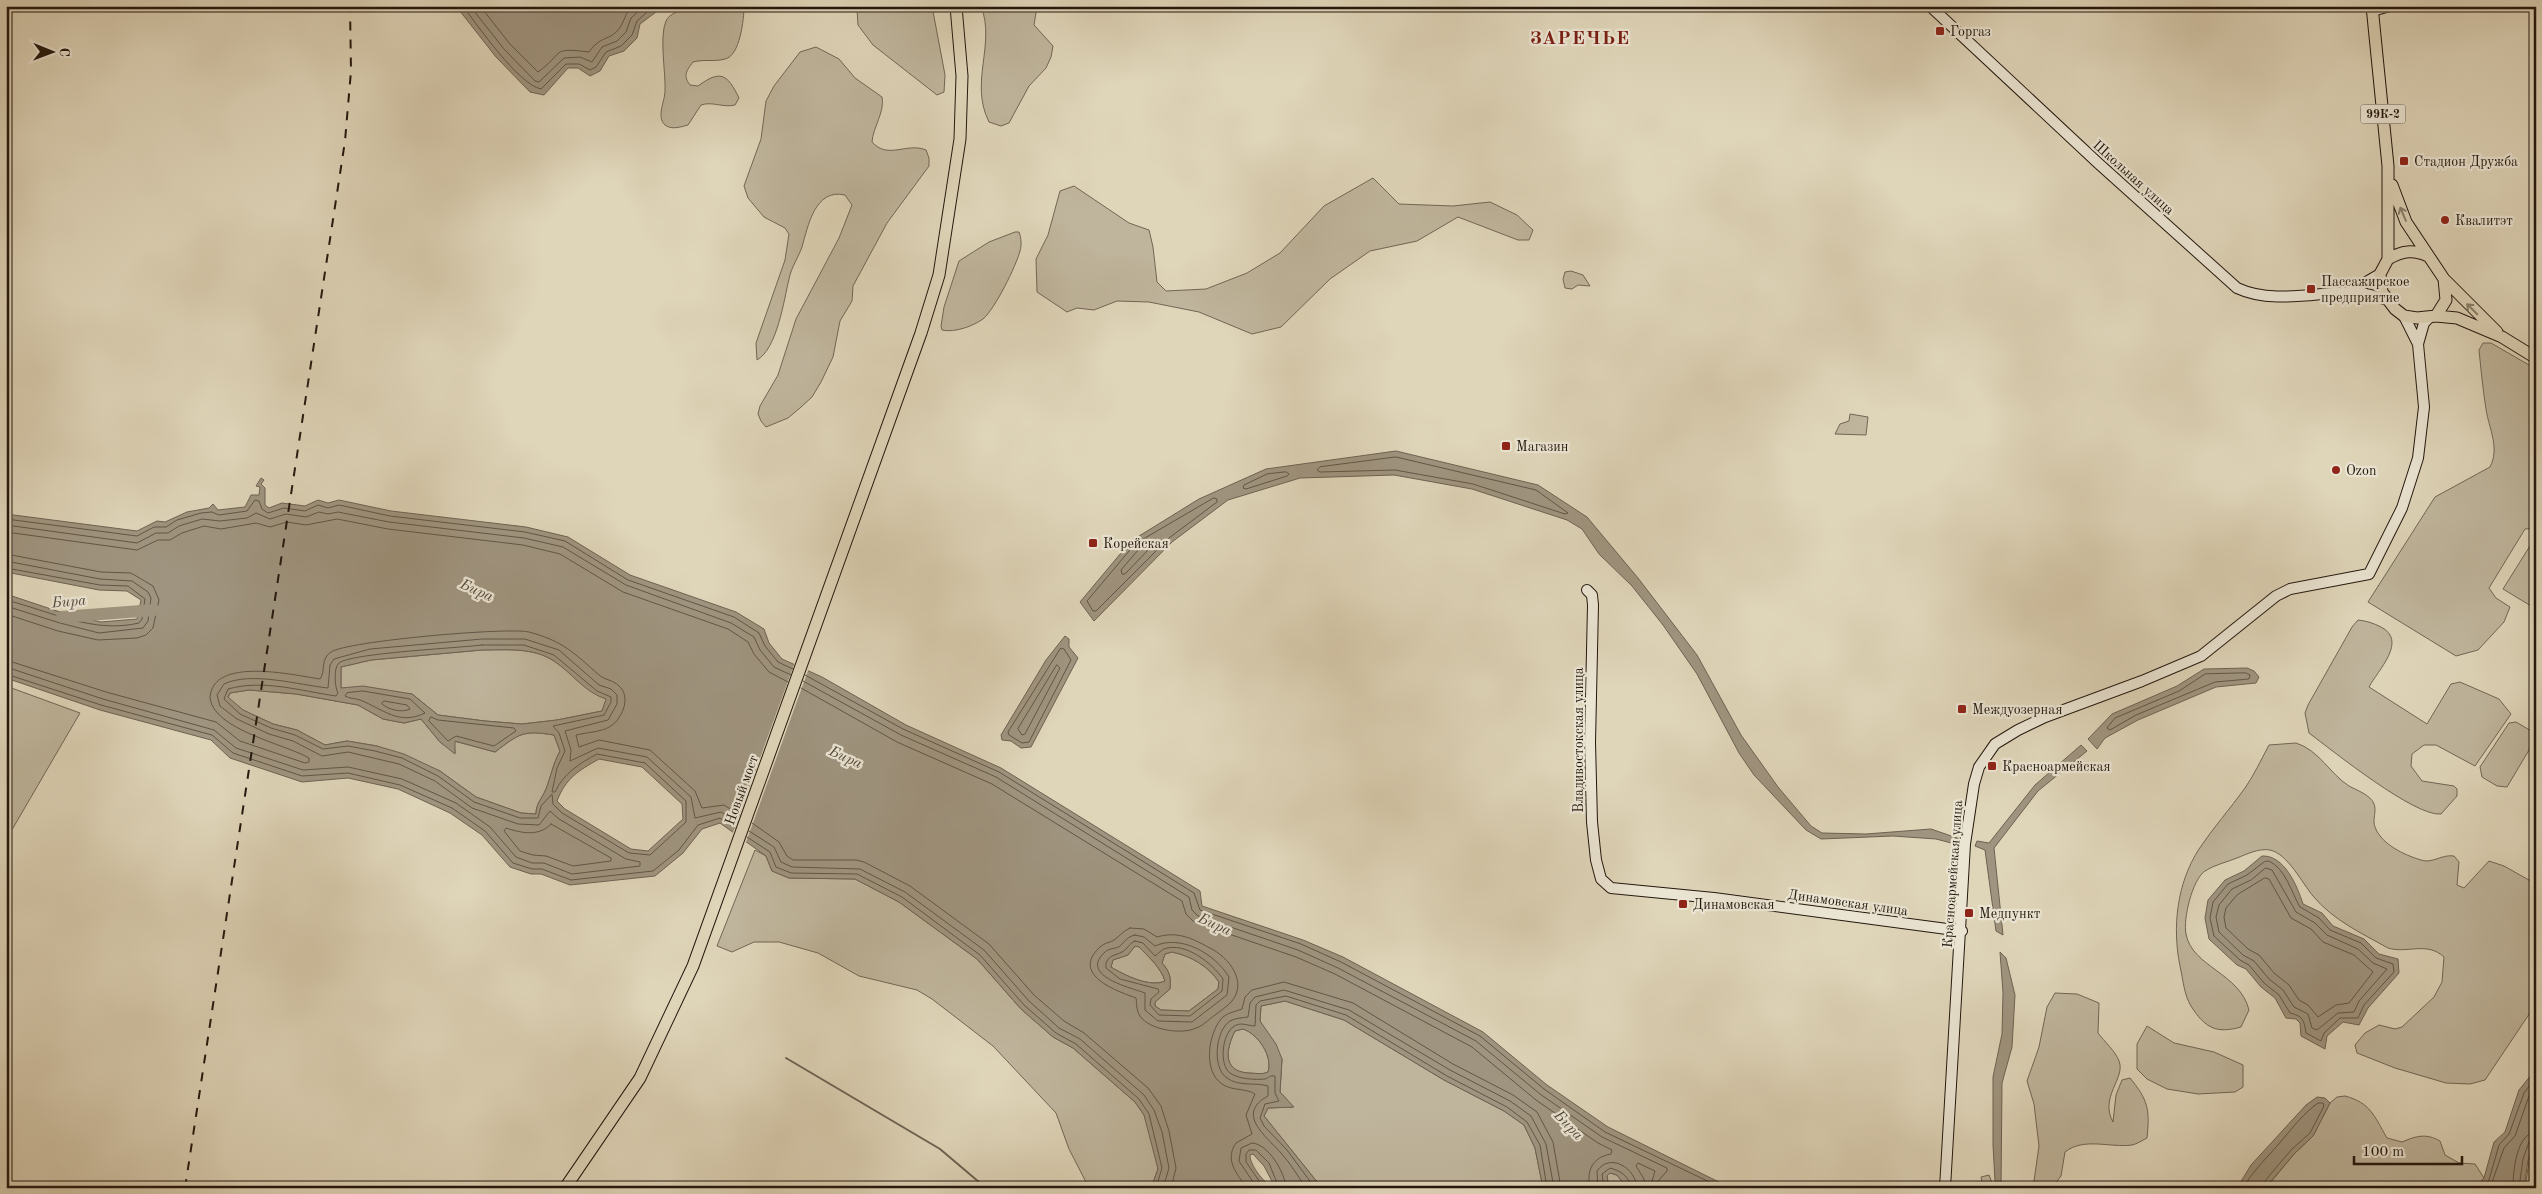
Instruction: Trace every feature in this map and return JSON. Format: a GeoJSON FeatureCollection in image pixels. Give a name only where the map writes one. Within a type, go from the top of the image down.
{"type":"FeatureCollection","features":[{"type":"Feature","properties":{"kind":"main road","name":"Новый мост"},"geometry":{"type":"LineString","coordinates":[[564,1188],[640,1078],[693,966],[922,333],[939,275],[960,139],[962,76],[956,6]]}},
{"type":"Feature","properties":{"kind":"main road","name":"99К-2"},"geometry":{"type":"LineString","coordinates":[[2372,9],[2388,166],[2388,259],[2380,274]]}},
{"type":"Feature","properties":{"kind":"main road","name":"99К-2"},"geometry":{"type":"LineString","coordinates":[[2388,166],[2394,194],[2406,222],[2428,256],[2435,263],[2444,279],[2502,337]]}},
{"type":"Feature","properties":{"kind":"main road"},"geometry":{"type":"LineString","coordinates":[[2388,259],[2398,254],[2412,251],[2428,256]]}},
{"type":"Feature","properties":{"kind":"main road"},"geometry":{"type":"LineString","coordinates":[[2380,274],[2382,292],[2404,316]]}},
{"type":"Feature","properties":{"kind":"main road"},"geometry":{"type":"LineString","coordinates":[[2433,317],[2446,300],[2444,279]]}},
{"type":"Feature","properties":{"kind":"main road","name":"99К-2"},"geometry":{"type":"LineString","coordinates":[[2404,316],[2457,318],[2502,337],[2536,358]]}},
{"type":"Feature","properties":{"kind":"street","name":"Школьная улица"},"geometry":{"type":"LineString","coordinates":[[1930,6],[2091,157],[2237,288],[2266,296],[2350,291]]}},
{"type":"Feature","properties":{"kind":"street"},"geometry":{"type":"LineString","coordinates":[[2372,9],[2390,6]]}},
{"type":"Feature","properties":{"kind":"street"},"geometry":{"type":"LineString","coordinates":[[2350,291],[2380,274]]}},
{"type":"Feature","properties":{"kind":"street"},"geometry":{"type":"LineString","coordinates":[[2350,291],[2388,300]]}},
{"type":"Feature","properties":{"kind":"street"},"geometry":{"type":"LineString","coordinates":[[2404,316],[2418,344]]}},
{"type":"Feature","properties":{"kind":"street"},"geometry":{"type":"LineString","coordinates":[[2418,344],[2424,323],[2433,317]]}},
{"type":"Feature","properties":{"kind":"street","name":"Красноармейская улица"},"geometry":{"type":"LineString","coordinates":[[1946,1188],[1969,804],[1979,767],[1995,744],[2018,730],[2045,717],[2142,681],[2201,656],[2261,607],[2290,589],[2369,574],[2402,508],[2418,458],[2424,407],[2418,344]]}},
{"type":"Feature","properties":{"kind":"street","name":"Владивостокская улица"},"geometry":{"type":"LineString","coordinates":[[1587,590],[1592,595],[1593,605],[1590,742],[1592,822],[1596,860],[1602,879],[1611,888]]}},
{"type":"Feature","properties":{"kind":"street","name":"Динамовская улица"},"geometry":{"type":"LineString","coordinates":[[1611,888],[1714,898],[1962,932]]}},
{"type":"Feature","properties":{"kind":"shaded area"},"geometry":{"type":"Polygon","coordinates":[[[688,6],[744,6],[738,44],[730,56],[721,60],[693,62],[686,76],[690,85],[698,86],[717,76],[727,79],[739,98],[735,105],[701,105],[688,125],[676,128],[665,125],[661,118],[665,95],[663,36],[668,18],[688,6]]]}},
{"type":"Feature","properties":{"kind":"shaded area"},"geometry":{"type":"Polygon","coordinates":[[[859,6],[932,6],[945,75],[944,92],[937,95],[873,45],[858,25],[857,9],[859,6]]]}},
{"type":"Feature","properties":{"kind":"shaded area"},"geometry":{"type":"Polygon","coordinates":[[[981,6],[1037,6],[1034,25],[1053,46],[1046,68],[1029,86],[1009,123],[1001,126],[989,122],[981,92],[986,35],[981,6]]]}},
{"type":"Feature","properties":{"kind":"shaded area"},"geometry":{"type":"Polygon","coordinates":[[[816,47],[839,59],[855,78],[882,97],[882,108],[872,142],[885,150],[919,148],[926,150],[929,166],[887,223],[853,286],[852,301],[840,321],[833,357],[812,397],[788,418],[766,427],[758,414],[760,406],[778,375],[796,319],[839,238],[852,205],[845,195],[835,194],[826,197],[814,210],[802,247],[790,275],[775,335],[770,346],[757,360],[756,343],[785,260],[789,234],[785,228],[764,217],[748,198],[744,186],[761,139],[766,101],[774,86],[800,52],[816,47]]]}},
{"type":"Feature","properties":{"kind":"shaded area"},"geometry":{"type":"Polygon","coordinates":[[[1373,178],[1399,204],[1453,206],[1490,202],[1517,215],[1533,230],[1529,240],[1518,240],[1458,217],[1417,241],[1370,251],[1330,279],[1281,327],[1252,334],[1199,312],[1149,302],[1117,301],[1094,310],[1077,308],[1067,312],[1037,292],[1036,259],[1048,235],[1060,191],[1074,186],[1129,223],[1149,230],[1157,282],[1166,291],[1206,289],[1247,273],[1280,253],[1324,206],[1373,178]]]}},
{"type":"Feature","properties":{"kind":"shaded area"},"geometry":{"type":"Polygon","coordinates":[[[1019,232],[1021,249],[1010,276],[988,314],[974,324],[958,330],[942,330],[944,307],[959,261],[989,242],[1019,232]]]}},
{"type":"Feature","properties":{"kind":"shaded area"},"geometry":{"type":"Polygon","coordinates":[[[1571,271],[1583,275],[1590,286],[1578,285],[1572,289],[1565,288],[1563,279],[1565,272],[1571,271]]]}},
{"type":"Feature","properties":{"kind":"shaded area"},"geometry":{"type":"Polygon","coordinates":[[[2483,343],[2491,343],[2536,369],[2536,528],[2525,529],[2489,588],[2496,598],[2510,607],[2504,622],[2478,650],[2456,656],[2368,602],[2435,497],[2490,467],[2493,460],[2494,446],[2481,372],[2479,350],[2483,343]]]}},
{"type":"Feature","properties":{"kind":"shaded area"},"geometry":{"type":"Polygon","coordinates":[[[1850,414],[1868,417],[1866,435],[1835,434],[1840,424],[1849,421],[1850,414]]]}},
{"type":"Feature","properties":{"kind":"shaded area"},"geometry":{"type":"Polygon","coordinates":[[[2533,541],[2536,542],[2536,609],[2503,589],[2533,541]]]}},
{"type":"Feature","properties":{"kind":"shaded area"},"geometry":{"type":"Polygon","coordinates":[[[2358,620],[2370,622],[2381,627],[2389,633],[2392,640],[2388,656],[2369,687],[2427,724],[2451,684],[2460,682],[2499,699],[2511,714],[2475,766],[2436,745],[2424,745],[2412,754],[2411,766],[2422,781],[2454,786],[2457,789],[2457,796],[2441,814],[2429,812],[2394,794],[2309,733],[2305,713],[2308,705],[2352,627],[2358,620]]]}},
{"type":"Feature","properties":{"kind":"shaded area"},"geometry":{"type":"Polygon","coordinates":[[[482,650],[528,651],[554,661],[592,692],[607,699],[602,711],[557,720],[522,724],[485,721],[438,715],[412,694],[341,688],[341,667],[371,660],[482,650]]]}},
{"type":"Feature","properties":{"kind":"shaded area"},"geometry":{"type":"Polygon","coordinates":[[[6,686],[80,713],[6,840],[6,686]]]}},
{"type":"Feature","properties":{"kind":"shaded area"},"geometry":{"type":"Polygon","coordinates":[[[249,690],[296,694],[358,705],[383,719],[404,723],[421,719],[440,742],[455,753],[454,741],[495,752],[516,737],[528,733],[554,735],[560,751],[546,789],[538,804],[536,814],[521,813],[476,797],[440,771],[377,746],[347,741],[325,745],[297,730],[273,724],[243,710],[228,698],[230,693],[249,690]]]}},
{"type":"Feature","properties":{"kind":"shaded area"},"geometry":{"type":"Polygon","coordinates":[[[2516,722],[2533,732],[2535,740],[2507,787],[2497,786],[2482,777],[2480,767],[2509,723],[2516,722]]]}},
{"type":"Feature","properties":{"kind":"shaded area"},"geometry":{"type":"Polygon","coordinates":[[[2296,743],[2311,751],[2342,781],[2370,798],[2375,807],[2375,827],[2382,839],[2394,848],[2425,861],[2445,856],[2454,856],[2459,862],[2457,885],[2464,888],[2489,861],[2504,866],[2536,884],[2536,1004],[2485,1080],[2470,1084],[2446,1083],[2395,1068],[2357,1053],[2355,1045],[2365,1033],[2379,1025],[2395,1029],[2402,1027],[2434,997],[2442,982],[2444,957],[2431,950],[2388,948],[2348,925],[2321,905],[2289,863],[2283,857],[2270,850],[2253,852],[2216,865],[2205,871],[2192,891],[2187,910],[2185,927],[2190,945],[2197,955],[2227,978],[2244,997],[2249,1010],[2241,1027],[2225,1030],[2212,1027],[2201,1020],[2191,1006],[2184,987],[2176,936],[2178,906],[2186,876],[2199,849],[2245,788],[2269,745],[2296,743]]]}},
{"type":"Feature","properties":{"kind":"shaded area"},"geometry":{"type":"Polygon","coordinates":[[[755,850],[766,856],[772,871],[789,878],[855,879],[899,902],[977,959],[1021,1009],[1053,1037],[1073,1048],[1135,1102],[1144,1115],[1151,1134],[1158,1169],[1151,1188],[1089,1188],[1069,1149],[1056,1113],[993,1046],[932,999],[917,990],[859,976],[818,953],[779,942],[754,942],[732,952],[717,946],[755,850]]]}},
{"type":"Feature","properties":{"kind":"shaded area"},"geometry":{"type":"Polygon","coordinates":[[[1135,946],[1139,947],[1154,963],[1165,981],[1159,983],[1145,982],[1111,967],[1113,960],[1128,955],[1135,946]]]}},
{"type":"Feature","properties":{"kind":"shaded area"},"geometry":{"type":"Polygon","coordinates":[[[1172,952],[1198,962],[1210,971],[1219,982],[1218,989],[1189,1011],[1161,1010],[1155,1006],[1155,1002],[1170,989],[1169,975],[1162,963],[1165,954],[1172,952]]]}},
{"type":"Feature","properties":{"kind":"shaded area"},"geometry":{"type":"Polygon","coordinates":[[[2055,993],[2077,994],[2099,1003],[2098,1033],[2115,1054],[2120,1067],[2109,1104],[2113,1122],[2116,1095],[2122,1080],[2130,1078],[2141,1093],[2148,1112],[2147,1138],[2132,1145],[2089,1144],[2072,1148],[2065,1152],[2061,1176],[2052,1188],[2033,1188],[2039,1146],[2034,1104],[2027,1081],[2039,1047],[2047,1007],[2055,993]]]}},
{"type":"Feature","properties":{"kind":"shaded area"},"geometry":{"type":"Polygon","coordinates":[[[1285,1001],[1344,1020],[1444,1080],[1504,1111],[1524,1125],[1535,1148],[1543,1188],[1394,1188],[1392,1186],[1390,1188],[1322,1188],[1264,1116],[1268,1108],[1293,1107],[1280,1092],[1282,1059],[1260,1021],[1261,1006],[1285,1001]]]}},
{"type":"Feature","properties":{"kind":"shaded area"},"geometry":{"type":"Polygon","coordinates":[[[2147,1026],[2174,1043],[2214,1052],[2243,1065],[2243,1087],[2235,1092],[2198,1094],[2167,1089],[2147,1079],[2137,1069],[2137,1044],[2147,1026]]]}},
{"type":"Feature","properties":{"kind":"shaded area"},"geometry":{"type":"Polygon","coordinates":[[[1243,1029],[1254,1036],[1263,1046],[1268,1059],[1268,1072],[1248,1073],[1234,1068],[1230,1064],[1228,1052],[1232,1038],[1235,1031],[1243,1029]]]}},
{"type":"Feature","properties":{"kind":"shaded area"},"geometry":{"type":"Polygon","coordinates":[[[2345,1096],[2361,1102],[2371,1111],[2387,1138],[2402,1142],[2421,1136],[2435,1138],[2440,1141],[2445,1155],[2459,1163],[2475,1164],[2484,1178],[2476,1188],[2266,1188],[2295,1153],[2313,1136],[2330,1103],[2337,1097],[2345,1096]]]}},
{"type":"Feature","properties":{"kind":"shaded area"},"geometry":{"type":"Polygon","coordinates":[[[2536,1145],[2536,1188],[2525,1188],[2530,1155],[2536,1145]]]}},
{"type":"Feature","properties":{"kind":"shaded area"},"geometry":{"type":"Polygon","coordinates":[[[1610,1173],[1617,1175],[1627,1188],[1609,1188],[1607,1176],[1610,1173]]]}},
{"type":"Feature","properties":{"kind":"shaded area"},"geometry":{"type":"Polygon","coordinates":[[[1989,1175],[1994,1188],[1983,1188],[1981,1177],[1989,1175]]]}},
{"type":"Feature","properties":{"kind":"water"},"geometry":{"type":"Polygon","coordinates":[[[456,6],[664,6],[640,24],[637,38],[624,51],[609,56],[600,71],[590,76],[578,68],[568,68],[544,95],[530,92],[496,57],[456,6]]]}},
{"type":"Feature","properties":{"kind":"water"},"geometry":{"type":"Polygon","coordinates":[[[1396,451],[1538,485],[1587,517],[1638,578],[1697,655],[1741,735],[1778,787],[1811,826],[1822,833],[1866,834],[1931,829],[1960,839],[1959,845],[1936,839],[1893,836],[1821,839],[1806,830],[1754,775],[1739,753],[1697,674],[1663,625],[1632,586],[1599,554],[1582,529],[1567,520],[1472,489],[1394,475],[1300,478],[1228,500],[1172,542],[1094,621],[1080,602],[1131,541],[1199,499],[1266,469],[1396,451]]]}},
{"type":"Feature","properties":{"kind":"water"},"geometry":{"type":"Polygon","coordinates":[[[261,478],[264,480],[261,484],[265,488],[265,505],[269,508],[282,503],[305,506],[318,500],[328,503],[339,500],[391,511],[526,527],[568,537],[630,575],[736,612],[764,629],[769,643],[782,659],[822,677],[906,725],[1001,768],[1200,891],[1202,906],[1303,940],[1343,957],[1483,1032],[1547,1085],[1608,1127],[1731,1188],[1683,1188],[1672,1182],[1667,1188],[1627,1188],[1617,1175],[1610,1173],[1607,1176],[1609,1188],[1543,1188],[1535,1148],[1524,1125],[1504,1111],[1444,1080],[1344,1020],[1285,1001],[1261,1006],[1260,1021],[1276,1044],[1282,1059],[1280,1092],[1294,1107],[1268,1108],[1264,1116],[1322,1188],[1151,1188],[1158,1169],[1144,1115],[1135,1102],[1073,1048],[1053,1037],[1021,1009],[977,959],[899,902],[855,879],[789,878],[772,871],[766,856],[720,823],[702,829],[683,853],[655,876],[570,885],[541,874],[531,874],[510,867],[482,835],[450,813],[398,789],[348,778],[302,782],[230,758],[211,740],[100,710],[6,678],[6,594],[63,613],[101,622],[137,619],[141,600],[127,591],[99,590],[6,572],[6,514],[137,531],[157,521],[165,522],[187,512],[209,508],[213,504],[218,510],[245,507],[251,495],[259,495],[260,487],[256,486],[261,478]],[[482,650],[371,660],[341,667],[341,688],[363,686],[412,694],[438,715],[522,724],[557,720],[602,711],[606,699],[591,692],[554,661],[528,651],[482,650]],[[249,690],[230,693],[228,697],[243,710],[273,724],[297,730],[325,745],[347,741],[377,746],[404,754],[440,771],[476,797],[521,813],[536,814],[538,804],[546,789],[560,751],[554,735],[528,733],[516,737],[495,752],[455,741],[455,754],[440,742],[421,719],[404,723],[383,719],[358,705],[296,694],[249,690]],[[599,759],[585,767],[564,786],[557,801],[565,809],[631,849],[648,851],[683,819],[682,804],[642,767],[599,759]],[[1135,946],[1128,955],[1113,960],[1111,967],[1130,977],[1152,983],[1165,981],[1158,967],[1139,947],[1135,946]],[[1172,952],[1165,954],[1162,963],[1170,978],[1170,989],[1155,1002],[1155,1006],[1161,1010],[1189,1011],[1218,989],[1219,982],[1215,976],[1186,956],[1172,952]],[[1243,1029],[1235,1031],[1228,1058],[1234,1068],[1248,1073],[1261,1074],[1268,1072],[1268,1059],[1263,1046],[1249,1032],[1243,1029]],[[1253,1154],[1250,1155],[1250,1159],[1263,1179],[1275,1187],[1264,1166],[1253,1154]]]}},
{"type":"Feature","properties":{"kind":"water"},"geometry":{"type":"Polygon","coordinates":[[[1065,636],[1069,639],[1069,647],[1078,658],[1031,747],[1021,748],[1011,741],[1002,740],[1001,735],[1046,660],[1065,636]]]}},
{"type":"Feature","properties":{"kind":"water"},"geometry":{"type":"Polygon","coordinates":[[[2247,668],[2254,671],[2259,677],[2256,683],[2216,687],[2138,720],[2105,738],[2097,749],[2088,739],[2112,714],[2177,686],[2204,669],[2247,668]]]}},
{"type":"Feature","properties":{"kind":"water"},"geometry":{"type":"Polygon","coordinates":[[[2081,745],[2087,751],[2038,791],[1994,848],[2003,935],[1996,931],[1985,850],[1975,846],[1977,841],[1989,843],[2035,785],[2081,745]]]}},
{"type":"Feature","properties":{"kind":"water"},"geometry":{"type":"Polygon","coordinates":[[[2262,856],[2277,860],[2283,866],[2293,880],[2303,904],[2322,913],[2333,926],[2364,939],[2379,954],[2398,959],[2399,973],[2368,1008],[2359,1025],[2343,1022],[2327,1036],[2325,1049],[2301,1036],[2300,1023],[2296,1019],[2286,1018],[2275,998],[2261,987],[2246,969],[2237,965],[2209,939],[2205,918],[2208,900],[2225,880],[2244,871],[2262,856]]]}},
{"type":"Feature","properties":{"kind":"water"},"geometry":{"type":"Polygon","coordinates":[[[2000,952],[2006,958],[2015,995],[2012,1047],[2002,1083],[2001,1188],[1995,1181],[1993,1145],[1993,1077],[2002,1034],[2003,993],[2000,952]]]}},
{"type":"Feature","properties":{"kind":"water"},"geometry":{"type":"Polygon","coordinates":[[[2536,1069],[2536,1139],[2528,1160],[2524,1188],[2476,1188],[2484,1178],[2494,1142],[2505,1132],[2519,1090],[2536,1069]]]}},
{"type":"Feature","properties":{"kind":"water"},"geometry":{"type":"Polygon","coordinates":[[[2317,1097],[2325,1098],[2330,1103],[2313,1136],[2295,1153],[2265,1188],[2237,1188],[2251,1165],[2306,1105],[2317,1097]]]}},
{"type":"Feature","properties":{"kind":"pier"},"geometry":{"type":"Polygon","coordinates":[[[795,662],[809,668],[745,845],[732,835],[795,662]]]}},
{"type":"Feature","properties":{"kind":"waterway","name":"Бира"},"geometry":{"type":"LineString","coordinates":[[62,617],[154,610]]}},
{"type":"Feature","properties":{"kind":"waterway"},"geometry":{"type":"LineString","coordinates":[[786,1058],[940,1149],[986,1188]]}},
{"type":"Feature","properties":{"kind":"railway"},"geometry":{"type":"LineString","coordinates":[[185,1188],[345,141],[351,71],[350,6]]}},
{"type":"Feature","properties":{"kind":"place","name":"Горгаз"},"geometry":{"type":"Point","coordinates":[1940,31]}},
{"type":"Feature","properties":{"kind":"place","name":"Стадион Дружба"},"geometry":{"type":"Point","coordinates":[2404,161]}},
{"type":"Feature","properties":{"kind":"place","name":"Квалитэт"},"geometry":{"type":"Point","coordinates":[2445,220]}},
{"type":"Feature","properties":{"kind":"place","name":"Пассажирское предприятие"},"geometry":{"type":"Point","coordinates":[2311,289]}},
{"type":"Feature","properties":{"kind":"place","name":"Магазин"},"geometry":{"type":"Point","coordinates":[1506,446]}},
{"type":"Feature","properties":{"kind":"place","name":"Ozon"},"geometry":{"type":"Point","coordinates":[2336,470]}},
{"type":"Feature","properties":{"kind":"place","name":"Корейская"},"geometry":{"type":"Point","coordinates":[1093,543]}},
{"type":"Feature","properties":{"kind":"place","name":"Междуозерная"},"geometry":{"type":"Point","coordinates":[1962,709]}},
{"type":"Feature","properties":{"kind":"place","name":"Красноармейская"},"geometry":{"type":"Point","coordinates":[1992,766]}},
{"type":"Feature","properties":{"kind":"place","name":"Динамовская"},"geometry":{"type":"Point","coordinates":[1683,904]}},
{"type":"Feature","properties":{"kind":"place","name":"Медпункт"},"geometry":{"type":"Point","coordinates":[1969,913]}},
{"type":"Feature","properties":{"kind":"district","name":"ЗАРЕЧЬЕ"},"geometry":{"type":"Point","coordinates":[1580,37]}}]}
